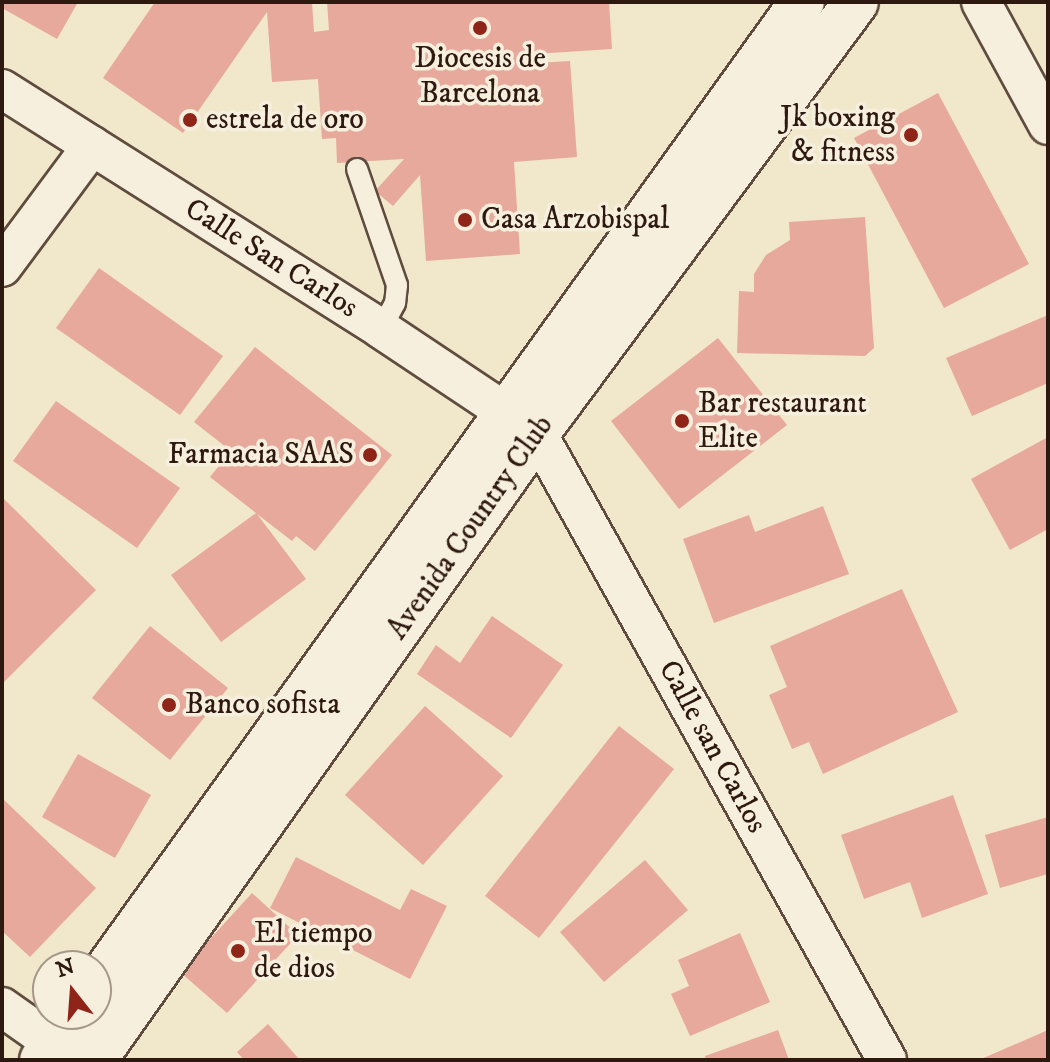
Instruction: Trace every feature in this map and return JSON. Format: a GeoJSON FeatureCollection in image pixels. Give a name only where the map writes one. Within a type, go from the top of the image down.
{"type":"FeatureCollection","features":[{"type":"Feature","properties":{"kind":"street","name":"Avenida Country Club"},"geometry":{"type":"LineString","coordinates":[[94,1060],[802,2]]}},
{"type":"Feature","properties":{"kind":"street","name":"Avenida Country Club"},"geometry":{"type":"LineString","coordinates":[[112,964],[522,422],[856,2]]}},
{"type":"Feature","properties":{"kind":"street"},"geometry":{"type":"LineString","coordinates":[[981,2],[1048,125]]}},
{"type":"Feature","properties":{"kind":"street","name":"Calle San Carlos"},"geometry":{"type":"LineString","coordinates":[[2,89],[522,422]]}},
{"type":"Feature","properties":{"kind":"street"},"geometry":{"type":"LineString","coordinates":[[2,267],[92,146]]}},
{"type":"Feature","properties":{"kind":"street","name":"Calle san Carlos"},"geometry":{"type":"LineString","coordinates":[[522,422],[887,1060]]}},
{"type":"Feature","properties":{"kind":"street"},"geometry":{"type":"LineString","coordinates":[[2,1007],[62,1044]]}},
{"type":"Feature","properties":{"kind":"lane"},"geometry":{"type":"LineString","coordinates":[[357,169],[397,285],[395,303],[381,329]]}},
{"type":"Feature","properties":{"kind":"building"},"geometry":{"type":"Polygon","coordinates":[[[2,2],[78,2],[57,39],[2,8],[2,2]]]}},
{"type":"Feature","properties":{"kind":"building","name":"Casa Arzobispal"},"geometry":{"type":"Polygon","coordinates":[[[155,2],[312,2],[314,32],[329,30],[327,2],[609,2],[612,49],[535,54],[536,63],[570,61],[577,157],[514,162],[520,254],[426,261],[420,175],[393,206],[375,191],[404,159],[337,163],[336,138],[322,139],[318,79],[272,82],[267,12],[183,133],[103,78],[155,2]]]}},
{"type":"Feature","properties":{"kind":"building"},"geometry":{"type":"Polygon","coordinates":[[[938,93],[1029,264],[944,308],[854,138],[938,93]]]}},
{"type":"Feature","properties":{"kind":"building"},"geometry":{"type":"Polygon","coordinates":[[[865,217],[874,348],[865,356],[737,353],[739,291],[754,292],[754,274],[766,255],[790,240],[789,222],[865,217]]]}},
{"type":"Feature","properties":{"kind":"building"},"geometry":{"type":"Polygon","coordinates":[[[99,268],[223,356],[180,415],[56,328],[99,268]]]}},
{"type":"Feature","properties":{"kind":"building"},"geometry":{"type":"Polygon","coordinates":[[[1048,315],[1048,383],[972,416],[946,358],[1048,315]]]}},
{"type":"Feature","properties":{"kind":"building"},"geometry":{"type":"Polygon","coordinates":[[[718,338],[787,425],[679,509],[611,421],[718,338]]]}},
{"type":"Feature","properties":{"kind":"building"},"geometry":{"type":"Polygon","coordinates":[[[255,347],[392,455],[315,551],[296,536],[292,541],[257,514],[306,579],[221,642],[171,575],[256,513],[210,477],[231,451],[194,422],[255,347]]]}},
{"type":"Feature","properties":{"kind":"building"},"geometry":{"type":"Polygon","coordinates":[[[56,401],[180,488],[137,548],[13,461],[56,401]]]}},
{"type":"Feature","properties":{"kind":"building"},"geometry":{"type":"Polygon","coordinates":[[[1048,437],[1048,529],[1010,550],[971,479],[1048,437]]]}},
{"type":"Feature","properties":{"kind":"building"},"geometry":{"type":"Polygon","coordinates":[[[2,497],[96,590],[2,684],[2,497]]]}},
{"type":"Feature","properties":{"kind":"building"},"geometry":{"type":"Polygon","coordinates":[[[823,506],[849,574],[714,623],[683,539],[749,515],[755,532],[823,506]]]}},
{"type":"Feature","properties":{"kind":"building"},"geometry":{"type":"Polygon","coordinates":[[[902,589],[958,712],[823,774],[809,742],[792,749],[769,695],[787,687],[770,646],[902,589]]]}},
{"type":"Feature","properties":{"kind":"building"},"geometry":{"type":"Polygon","coordinates":[[[492,616],[563,665],[511,738],[417,674],[436,645],[460,663],[492,616]]]}},
{"type":"Feature","properties":{"kind":"building"},"geometry":{"type":"Polygon","coordinates":[[[150,626],[228,688],[170,760],[92,698],[150,626]]]}},
{"type":"Feature","properties":{"kind":"building"},"geometry":{"type":"Polygon","coordinates":[[[425,706],[503,776],[423,865],[345,795],[425,706]]]}},
{"type":"Feature","properties":{"kind":"building"},"geometry":{"type":"Polygon","coordinates":[[[619,726],[674,769],[539,938],[485,896],[619,726]]]}},
{"type":"Feature","properties":{"kind":"building"},"geometry":{"type":"Polygon","coordinates":[[[78,754],[151,795],[115,858],[42,817],[78,754]]]}},
{"type":"Feature","properties":{"kind":"building"},"geometry":{"type":"Polygon","coordinates":[[[953,795],[988,894],[922,918],[910,882],[864,899],[841,835],[953,795]]]}},
{"type":"Feature","properties":{"kind":"building"},"geometry":{"type":"Polygon","coordinates":[[[2,798],[96,888],[37,950],[32,950],[30,957],[2,931],[2,798]]]}},
{"type":"Feature","properties":{"kind":"building"},"geometry":{"type":"Polygon","coordinates":[[[1048,817],[1048,874],[1000,888],[985,835],[1048,817]]]}},
{"type":"Feature","properties":{"kind":"building"},"geometry":{"type":"Polygon","coordinates":[[[296,857],[400,910],[411,889],[447,906],[410,979],[270,908],[296,857]]]}},
{"type":"Feature","properties":{"kind":"building"},"geometry":{"type":"Polygon","coordinates":[[[645,860],[688,910],[604,982],[560,932],[645,860]]]}},
{"type":"Feature","properties":{"kind":"building"},"geometry":{"type":"Polygon","coordinates":[[[252,893],[298,935],[227,1013],[180,972],[252,893]]]}},
{"type":"Feature","properties":{"kind":"building"},"geometry":{"type":"Polygon","coordinates":[[[740,933],[770,1002],[690,1036],[671,994],[689,986],[678,960],[740,933]]]}},
{"type":"Feature","properties":{"kind":"building"},"geometry":{"type":"Polygon","coordinates":[[[268,1024],[299,1059],[244,1060],[237,1052],[268,1024]]]}},
{"type":"Feature","properties":{"kind":"building"},"geometry":{"type":"Polygon","coordinates":[[[778,1030],[789,1060],[706,1060],[705,1056],[778,1030]]]}},
{"type":"Feature","properties":{"kind":"building"},"geometry":{"type":"Polygon","coordinates":[[[1048,1030],[1048,1060],[979,1060],[1048,1030]]]}},
{"type":"Feature","properties":{"kind":"place","name":"Diocesis de Barcelona"},"geometry":{"type":"Point","coordinates":[480,28]}},
{"type":"Feature","properties":{"kind":"place","name":"estrela de oro"},"geometry":{"type":"Point","coordinates":[190,120]}},
{"type":"Feature","properties":{"kind":"place","name":"Jk boxing & fitness"},"geometry":{"type":"Point","coordinates":[911,135]}},
{"type":"Feature","properties":{"kind":"place","name":"Casa Arzobispal"},"geometry":{"type":"Point","coordinates":[465,220]}},
{"type":"Feature","properties":{"kind":"place","name":"Bar restaurant Elite"},"geometry":{"type":"Point","coordinates":[682,421]}},
{"type":"Feature","properties":{"kind":"place","name":"Farmacia SAAS"},"geometry":{"type":"Point","coordinates":[370,455]}},
{"type":"Feature","properties":{"kind":"place","name":"Banco sofista"},"geometry":{"type":"Point","coordinates":[169,705]}},
{"type":"Feature","properties":{"kind":"place","name":"El tiempo de dios"},"geometry":{"type":"Point","coordinates":[238,951]}}]}
